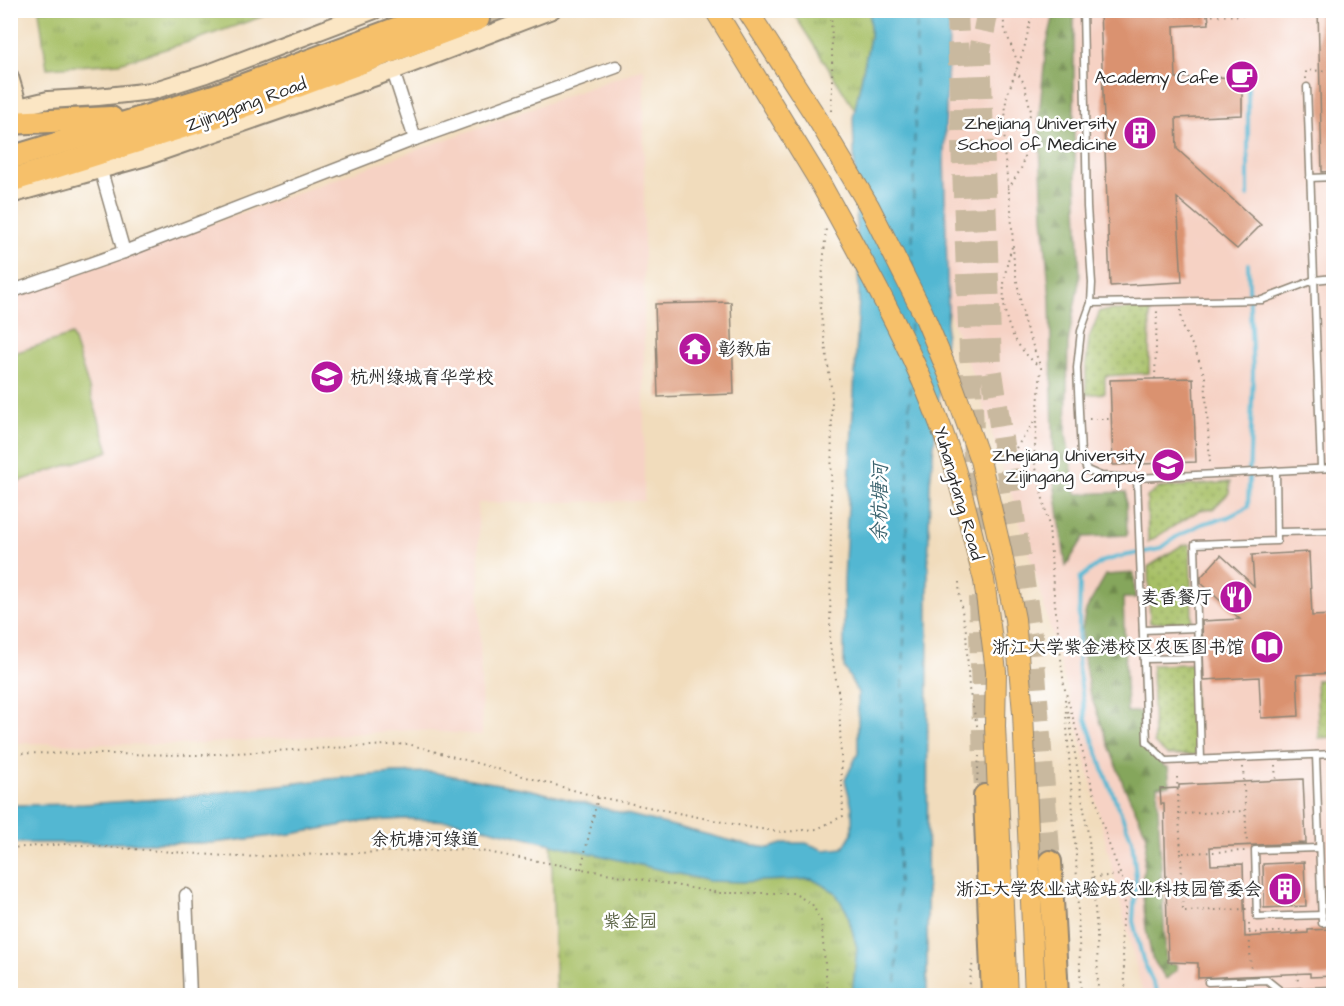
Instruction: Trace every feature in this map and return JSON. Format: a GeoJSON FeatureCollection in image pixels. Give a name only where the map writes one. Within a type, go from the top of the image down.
{"type":"FeatureCollection","features":[{"type":"Feature","properties":{"kind":"highway","name":"Zijinggang Road"},"geometry":{"type":"LineString","coordinates":[[10,158],[91,154],[158,114],[214,96],[447,10]]}},
{"type":"Feature","properties":{"kind":"highway","name":"Zijinggang Road"},"geometry":{"type":"LineString","coordinates":[[10,181],[214,117],[478,20]]}},
{"type":"Feature","properties":{"kind":"highway"},"geometry":{"type":"LineString","coordinates":[[13,113],[45,123]]}},
{"type":"Feature","properties":{"kind":"highway"},"geometry":{"type":"LineString","coordinates":[[10,131],[45,123],[158,114]]}},
{"type":"Feature","properties":{"kind":"highway"},"geometry":{"type":"LineString","coordinates":[[10,146],[91,154]]}},
{"type":"Feature","properties":{"kind":"highway"},"geometry":{"type":"LineString","coordinates":[[985,795],[993,996]]}},
{"type":"Feature","properties":{"kind":"highway"},"geometry":{"type":"LineString","coordinates":[[1050,862],[1057,996]]}},
{"type":"Feature","properties":{"kind":"main road"},"geometry":{"type":"LineString","coordinates":[[10,77],[13,113],[48,100],[152,91],[206,74],[375,10]]}},
{"type":"Feature","properties":{"kind":"main road"},"geometry":{"type":"LineString","coordinates":[[10,195],[91,154],[146,157],[393,71],[552,10]]}},
{"type":"Feature","properties":{"kind":"main road","name":"Yuhangtang Road"},"geometry":{"type":"LineString","coordinates":[[715,10],[818,179],[865,265],[915,366],[948,447],[984,580],[996,671],[995,726],[1007,996]]}},
{"type":"Feature","properties":{"kind":"main road","name":"Yuhangtang Road"},"geometry":{"type":"LineString","coordinates":[[747,10],[825,115],[922,313],[947,370],[980,460],[1015,619],[1023,713],[1035,996]]}},
{"type":"Feature","properties":{"kind":"street"},"geometry":{"type":"LineString","coordinates":[[10,292],[124,252],[415,139],[616,67]]}},
{"type":"Feature","properties":{"kind":"street"},"geometry":{"type":"LineString","coordinates":[[393,71],[415,139]]}},
{"type":"Feature","properties":{"kind":"street"},"geometry":{"type":"LineString","coordinates":[[91,154],[124,252]]}},
{"type":"Feature","properties":{"kind":"street"},"geometry":{"type":"LineString","coordinates":[[186,895],[190,996]]}},
{"type":"Feature","properties":{"kind":"lane"},"geometry":{"type":"LineString","coordinates":[[1083,13],[1087,207],[1092,283],[1091,303],[1081,331],[1077,368],[1081,455],[1087,470],[1101,476],[1137,478],[1334,468]]}},
{"type":"Feature","properties":{"kind":"lane"},"geometry":{"type":"LineString","coordinates":[[1307,87],[1321,468]]}},
{"type":"Feature","properties":{"kind":"lane"},"geometry":{"type":"LineString","coordinates":[[1310,178],[1334,177]]}},
{"type":"Feature","properties":{"kind":"lane"},"geometry":{"type":"LineString","coordinates":[[1091,303],[1262,300],[1314,280],[1334,278]]}},
{"type":"Feature","properties":{"kind":"lane"},"geometry":{"type":"LineString","coordinates":[[1201,760],[1195,544],[1277,541],[1276,470]]}},
{"type":"Feature","properties":{"kind":"lane"},"geometry":{"type":"LineString","coordinates":[[1137,478],[1147,742],[1166,761],[1334,754]]}},
{"type":"Feature","properties":{"kind":"lane"},"geometry":{"type":"LineString","coordinates":[[1277,532],[1334,531]]}},
{"type":"Feature","properties":{"kind":"lane"},"geometry":{"type":"LineString","coordinates":[[1143,630],[1197,628]]}},
{"type":"Feature","properties":{"kind":"lane"},"geometry":{"type":"LineString","coordinates":[[1144,659],[1198,658]]}},
{"type":"Feature","properties":{"kind":"lane"},"geometry":{"type":"LineString","coordinates":[[1316,755],[1322,923],[1334,922]]}},
{"type":"Feature","properties":{"kind":"lane"},"geometry":{"type":"LineString","coordinates":[[1319,848],[1255,850],[1257,918],[1322,915]]}},
{"type":"Feature","properties":{"kind":"lane"},"geometry":{"type":"LineString","coordinates":[[1208,982],[1267,980],[1282,994],[1334,990]]}},
{"type":"Feature","properties":{"kind":"path"},"geometry":{"type":"LineString","coordinates":[[825,115],[833,64],[831,10]]}},
{"type":"Feature","properties":{"kind":"path"},"geometry":{"type":"LineString","coordinates":[[1002,10],[1010,47],[1018,63]]}},
{"type":"Feature","properties":{"kind":"path"},"geometry":{"type":"LineString","coordinates":[[1033,10],[1024,49],[1006,98],[1004,152],[1014,264],[1024,322],[1041,368],[1034,459],[1049,526],[1064,686],[1077,855],[1081,996]]}},
{"type":"Feature","properties":{"kind":"path"},"geometry":{"type":"LineString","coordinates":[[1304,10],[1305,15]]}},
{"type":"Feature","properties":{"kind":"path"},"geometry":{"type":"LineString","coordinates":[[1083,13],[1334,15]]}},
{"type":"Feature","properties":{"kind":"path"},"geometry":{"type":"LineString","coordinates":[[1008,189],[1021,169],[1024,157],[1024,136],[1031,111],[1024,83],[1016,70]]}},
{"type":"Feature","properties":{"kind":"path"},"geometry":{"type":"LineString","coordinates":[[1307,87],[1306,71],[1334,70]]}},
{"type":"Feature","properties":{"kind":"path"},"geometry":{"type":"LineString","coordinates":[[10,753],[197,754],[408,744],[598,797],[753,828],[783,832],[817,830],[843,816],[839,696],[830,646],[832,394],[820,308],[826,224]]}},
{"type":"Feature","properties":{"kind":"path"},"geometry":{"type":"LineString","coordinates":[[1013,244],[1005,266],[1002,290],[1007,320],[1014,340],[1028,358],[1041,368]]}},
{"type":"Feature","properties":{"kind":"path"},"geometry":{"type":"LineString","coordinates":[[1181,301],[1182,327],[1195,350],[1205,377],[1209,474]]}},
{"type":"Feature","properties":{"kind":"path"},"geometry":{"type":"LineString","coordinates":[[1155,379],[1157,302]]}},
{"type":"Feature","properties":{"kind":"path"},"geometry":{"type":"LineString","coordinates":[[1016,448],[1037,417]]}},
{"type":"Feature","properties":{"kind":"path"},"geometry":{"type":"LineString","coordinates":[[1080,420],[1111,419]]}},
{"type":"Feature","properties":{"kind":"path"},"geometry":{"type":"LineString","coordinates":[[1064,686],[1089,840],[1093,877],[1098,996]]}},
{"type":"Feature","properties":{"kind":"path"},"geometry":{"type":"LineString","coordinates":[[1067,702],[1098,799],[1107,839],[1124,884],[1125,909],[1121,930],[1126,996]]}},
{"type":"Feature","properties":{"kind":"path"},"geometry":{"type":"LineString","coordinates":[[1275,757],[1276,781]]}},
{"type":"Feature","properties":{"kind":"path"},"geometry":{"type":"LineString","coordinates":[[1180,853],[1247,852],[1242,758]]}},
{"type":"Feature","properties":{"kind":"path"},"geometry":{"type":"LineString","coordinates":[[1177,777],[1183,911],[1257,909]]}},
{"type":"Feature","properties":{"kind":"path"},"geometry":{"type":"LineString","coordinates":[[581,869],[598,797]]}},
{"type":"Feature","properties":{"kind":"path"},"geometry":{"type":"LineString","coordinates":[[1179,814],[1245,811]]}},
{"type":"Feature","properties":{"kind":"path","name":"余杭塘河绿道"},"geometry":{"type":"LineString","coordinates":[[10,848],[67,844],[239,857],[468,849],[719,893],[793,893],[812,904],[821,921],[828,996]]}},
{"type":"Feature","properties":{"kind":"path"},"geometry":{"type":"LineString","coordinates":[[1093,877],[1121,875]]}},
{"type":"Feature","properties":{"kind":"path"},"geometry":{"type":"LineString","coordinates":[[1249,909],[1251,981]]}},
{"type":"Feature","properties":{"kind":"path"},"geometry":{"type":"LineString","coordinates":[[1249,933],[1301,931]]}},
{"type":"Feature","properties":{"kind":"shaded area","name":"Zhejiang University Zijingang Campus"},"geometry":{"type":"Polygon","coordinates":[[[950,11],[1333,11],[1333,995],[1143,995],[1077,724],[1025,538],[979,393],[948,310],[944,156],[950,11]]]}},
{"type":"Feature","properties":{"kind":"shaded area","name":"杭州绿城育华学校"},"geometry":{"type":"Polygon","coordinates":[[[644,68],[644,501],[478,503],[482,735],[413,730],[177,745],[11,743],[11,296],[644,68]]]}},
{"type":"Feature","properties":{"kind":"green space"},"geometry":{"type":"Polygon","coordinates":[[[39,10],[278,11],[119,63],[47,68],[39,10]]]}},
{"type":"Feature","properties":{"kind":"green space"},"geometry":{"type":"Polygon","coordinates":[[[792,11],[870,11],[870,38],[855,110],[792,11]]]}},
{"type":"Feature","properties":{"kind":"green space"},"geometry":{"type":"Polygon","coordinates":[[[1055,11],[1074,11],[1074,130],[1080,276],[1068,343],[1066,434],[1076,494],[1126,492],[1127,535],[1084,537],[1066,566],[1054,481],[1050,300],[1043,216],[1039,117],[1046,47],[1055,11]]]}},
{"type":"Feature","properties":{"kind":"green space"},"geometry":{"type":"Polygon","coordinates":[[[1150,308],[1149,373],[1105,376],[1105,393],[1086,395],[1089,338],[1100,311],[1150,308]]]}},
{"type":"Feature","properties":{"kind":"green space"},"geometry":{"type":"Polygon","coordinates":[[[72,335],[109,451],[11,484],[11,354],[72,335]]]}},
{"type":"Feature","properties":{"kind":"green space"},"geometry":{"type":"Polygon","coordinates":[[[1230,482],[1229,493],[1213,509],[1200,510],[1148,542],[1147,497],[1159,488],[1230,482]]]}},
{"type":"Feature","properties":{"kind":"green space"},"geometry":{"type":"Polygon","coordinates":[[[1190,544],[1192,621],[1150,623],[1148,567],[1182,545],[1190,544]]]}},
{"type":"Feature","properties":{"kind":"green space"},"geometry":{"type":"Polygon","coordinates":[[[1134,573],[1135,598],[1123,598],[1127,712],[1141,712],[1143,743],[1165,767],[1168,767],[1170,785],[1157,786],[1166,964],[1176,964],[1177,970],[1166,979],[1152,958],[1146,929],[1142,884],[1147,835],[1123,784],[1089,690],[1083,653],[1082,628],[1086,610],[1106,575],[1134,573]]]}},
{"type":"Feature","properties":{"kind":"green space"},"geometry":{"type":"Polygon","coordinates":[[[1193,664],[1196,755],[1167,755],[1154,743],[1152,665],[1193,664]]]}},
{"type":"Feature","properties":{"kind":"green space"},"geometry":{"type":"Polygon","coordinates":[[[1316,680],[1333,680],[1333,737],[1319,738],[1316,680]]]}},
{"type":"Feature","properties":{"kind":"green space","name":"紫金园"},"geometry":{"type":"Polygon","coordinates":[[[551,834],[819,873],[870,901],[868,995],[556,995],[551,834]]]}},
{"type":"Feature","properties":{"kind":"green space"},"geometry":{"type":"Polygon","coordinates":[[[1247,990],[1263,995],[1207,995],[1216,993],[1247,990]]]}},
{"type":"Feature","properties":{"kind":"water","name":"余杭塘河"},"geometry":{"type":"Polygon","coordinates":[[[870,11],[950,11],[944,156],[948,310],[930,484],[927,995],[852,995],[857,948],[847,912],[835,892],[812,879],[708,881],[454,821],[405,819],[360,822],[292,834],[213,843],[11,843],[10,805],[84,804],[174,798],[329,779],[431,772],[532,790],[748,845],[769,848],[785,843],[806,843],[824,850],[843,848],[852,833],[852,807],[845,780],[858,753],[858,693],[844,667],[844,580],[859,298],[853,118],[870,38],[870,11]]]}},
{"type":"Feature","properties":{"kind":"building","name":"Zhejiang University School of Medicine"},"geometry":{"type":"Polygon","coordinates":[[[1100,10],[1208,10],[1209,24],[1174,26],[1176,78],[1242,77],[1242,115],[1176,118],[1177,149],[1261,225],[1237,249],[1177,198],[1182,282],[1110,286],[1100,10]]]}},
{"type":"Feature","properties":{"kind":"building"},"geometry":{"type":"Polygon","coordinates":[[[1318,10],[1334,10],[1334,171],[1322,172],[1318,10]]]}},
{"type":"Feature","properties":{"kind":"building","name":"彰教庙"},"geometry":{"type":"Polygon","coordinates":[[[731,302],[734,394],[658,397],[655,304],[731,302]]]}},
{"type":"Feature","properties":{"kind":"building"},"geometry":{"type":"Polygon","coordinates":[[[1193,378],[1196,462],[1113,465],[1110,380],[1193,378]]]}},
{"type":"Feature","properties":{"kind":"building","name":"浙江大学紫金港校区农医图书馆"},"geometry":{"type":"Polygon","coordinates":[[[1309,552],[1312,616],[1334,615],[1334,673],[1297,675],[1299,716],[1261,718],[1259,677],[1204,680],[1202,621],[1240,619],[1201,583],[1201,577],[1221,555],[1254,586],[1252,555],[1309,552]]]}},
{"type":"Feature","properties":{"kind":"building"},"geometry":{"type":"Polygon","coordinates":[[[1303,779],[1306,843],[1210,847],[1211,865],[1243,864],[1245,937],[1334,929],[1334,976],[1310,977],[1310,973],[1198,978],[1198,963],[1168,962],[1164,804],[1161,804],[1160,789],[1179,788],[1179,785],[1303,779]]]}},
{"type":"Feature","properties":{"kind":"building","name":"浙江大学农业试验站农业科技园管委会"},"geometry":{"type":"Polygon","coordinates":[[[1304,862],[1306,906],[1264,908],[1263,864],[1304,862]]]}},
{"type":"Feature","properties":{"kind":"waterway"},"geometry":{"type":"LineString","coordinates":[[1248,85],[1248,196]]}},
{"type":"Feature","properties":{"kind":"waterway"},"geometry":{"type":"LineString","coordinates":[[1159,996],[1143,960],[1133,921],[1136,877],[1132,840],[1104,772],[1086,719],[1078,666],[1080,578],[1101,562],[1160,549],[1176,537],[1201,524],[1228,517],[1248,507],[1253,373],[1248,264]]}},
{"type":"Feature","properties":{"kind":"ferry route"},"geometry":{"type":"LineString","coordinates":[[912,269],[917,10]]}},
{"type":"Feature","properties":{"kind":"ferry route"},"geometry":{"type":"LineString","coordinates":[[910,332],[911,310]]}},
{"type":"Feature","properties":{"kind":"ferry route"},"geometry":{"type":"LineString","coordinates":[[896,996],[910,376]]}},
{"type":"Feature","properties":{"kind":"tunnel"},"geometry":{"type":"LineString","coordinates":[[478,19],[503,10]]}},
{"type":"Feature","properties":{"kind":"tunnel"},"geometry":{"type":"LineString","coordinates":[[957,10],[977,537]]}},
{"type":"Feature","properties":{"kind":"tunnel"},"geometry":{"type":"LineString","coordinates":[[988,10],[980,51],[991,366],[1032,636],[1050,862]]}},
{"type":"Feature","properties":{"kind":"tunnel"},"geometry":{"type":"LineString","coordinates":[[979,597],[985,796]]}},
{"type":"Feature","properties":{"kind":"place","name":"Academy Cafe"},"geometry":{"type":"Point","coordinates":[1242,77]}},
{"type":"Feature","properties":{"kind":"place","name":"Zhejiang University School of Medicine"},"geometry":{"type":"Point","coordinates":[1140,133]}},
{"type":"Feature","properties":{"kind":"place","name":"彰教庙"},"geometry":{"type":"Point","coordinates":[695,349]}},
{"type":"Feature","properties":{"kind":"place","name":"杭州绿城育华学校"},"geometry":{"type":"Point","coordinates":[327,377]}},
{"type":"Feature","properties":{"kind":"place","name":"Zhejiang University Zijingang Campus"},"geometry":{"type":"Point","coordinates":[1168,465]}},
{"type":"Feature","properties":{"kind":"place","name":"麦香餐厅"},"geometry":{"type":"Point","coordinates":[1236,597]}},
{"type":"Feature","properties":{"kind":"place","name":"浙江大学紫金港校区农医图书馆"},"geometry":{"type":"Point","coordinates":[1267,647]}},
{"type":"Feature","properties":{"kind":"place","name":"浙江大学农业试验站农业科技园管委会"},"geometry":{"type":"Point","coordinates":[1285,889]}}]}
